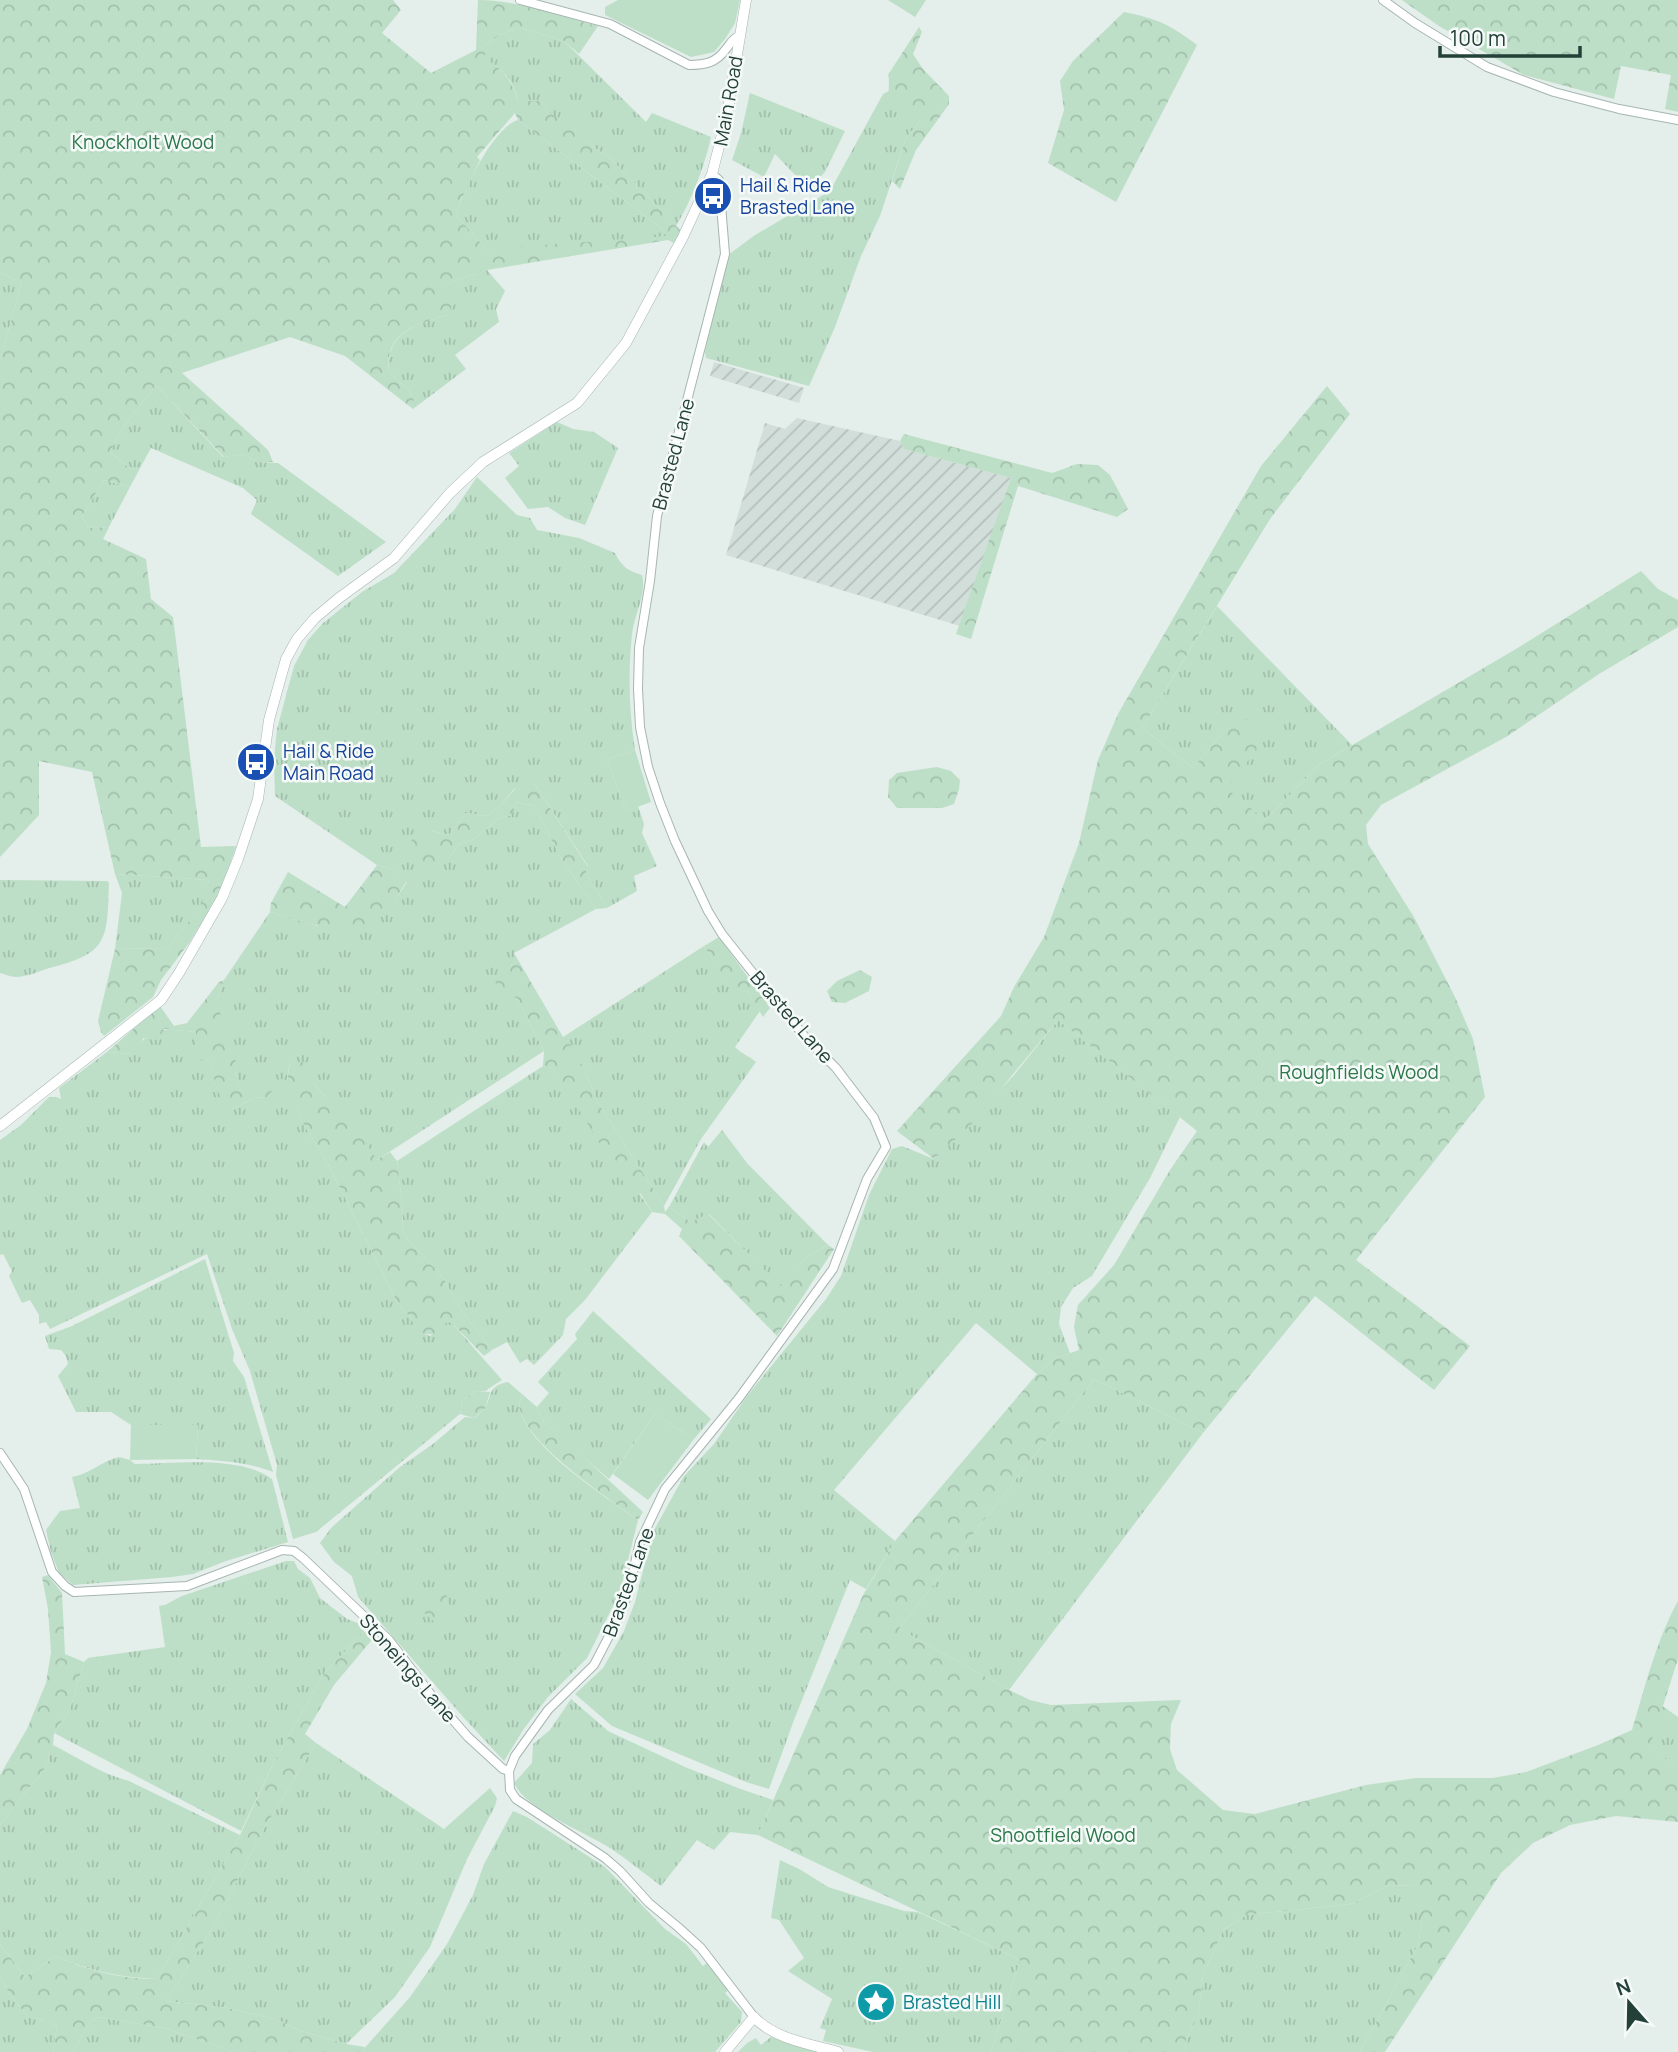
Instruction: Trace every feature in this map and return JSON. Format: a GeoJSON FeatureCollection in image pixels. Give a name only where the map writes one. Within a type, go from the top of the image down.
{"type":"FeatureCollection","features":[{"type":"Feature","properties":{"kind":"street"},"geometry":{"type":"LineString","coordinates":[[520,0],[610,24],[689,65],[716,61],[734,38],[739,36]]}},
{"type":"Feature","properties":{"kind":"street","name":"Main Road"},"geometry":{"type":"LineString","coordinates":[[0,1126],[160,1000],[179,973],[222,898],[238,859],[258,799],[269,720],[276,691],[286,659],[297,639],[315,618],[394,558],[483,461],[577,403],[626,343],[683,237],[712,173],[727,116],[746,0]]}},
{"type":"Feature","properties":{"kind":"street"},"geometry":{"type":"LineString","coordinates":[[1383,0],[1487,67],[1554,92],[1619,109],[1677,120]]}},
{"type":"Feature","properties":{"kind":"street","name":"Brasted Lane"},"geometry":{"type":"LineString","coordinates":[[509,1771],[515,1756],[548,1710],[594,1665],[620,1615],[640,1542],[665,1489],[739,1398],[833,1269],[867,1179],[886,1147],[874,1118],[836,1069],[772,997],[722,934],[708,911],[660,803],[648,767],[640,727],[639,648],[657,516],[725,254],[719,180],[712,173]]}},
{"type":"Feature","properties":{"kind":"street","name":"Stoneings Lane"},"geometry":{"type":"LineString","coordinates":[[0,1453],[24,1489],[52,1572],[74,1592],[187,1586],[282,1550],[294,1551],[389,1640],[417,1678],[468,1737],[503,1769],[509,1771]]}},
{"type":"Feature","properties":{"kind":"street"},"geometry":{"type":"LineString","coordinates":[[509,1771],[508,1782],[516,1799],[605,1858],[620,1871],[649,1903],[701,1948],[763,2027],[838,2052]]}},
{"type":"Feature","properties":{"kind":"street"},"geometry":{"type":"LineString","coordinates":[[725,2052],[754,2017]]}},
{"type":"Feature","properties":{"kind":"shaded area"},"geometry":{"type":"Polygon","coordinates":[[[714,362],[804,388],[799,403],[710,376],[714,362]]]}},
{"type":"Feature","properties":{"kind":"shaded area"},"geometry":{"type":"Polygon","coordinates":[[[797,418],[900,441],[904,449],[1011,478],[960,626],[726,555],[765,423],[785,429],[797,418]]]}},
{"type":"Feature","properties":{"kind":"green space","name":"Knockholt Wood"},"geometry":{"type":"Polygon","coordinates":[[[0,0],[393,0],[401,10],[382,33],[431,73],[476,50],[478,0],[523,6],[598,26],[579,54],[564,41],[518,27],[485,45],[485,58],[506,76],[518,101],[541,101],[557,118],[580,123],[585,141],[611,159],[681,231],[674,243],[668,240],[487,270],[446,284],[453,303],[448,315],[414,326],[405,332],[392,347],[389,358],[389,372],[409,390],[417,406],[413,409],[345,356],[290,337],[182,373],[268,450],[273,462],[257,462],[244,454],[224,457],[156,385],[124,426],[110,452],[128,467],[139,470],[130,487],[104,480],[82,516],[88,528],[109,527],[103,539],[146,559],[151,599],[173,617],[201,847],[236,846],[215,902],[161,980],[153,997],[104,1036],[98,1021],[115,949],[168,948],[200,908],[209,880],[115,874],[92,772],[39,761],[39,815],[0,857],[0,360],[22,282],[0,273],[0,0]],[[515,113],[477,157],[480,160],[456,215],[486,249],[668,236],[661,228],[518,120],[515,113]]]}},
{"type":"Feature","properties":{"kind":"green space"},"geometry":{"type":"Polygon","coordinates":[[[618,0],[740,0],[735,23],[714,52],[691,57],[605,15],[605,7],[618,0]]]}},
{"type":"Feature","properties":{"kind":"green space"},"geometry":{"type":"Polygon","coordinates":[[[888,0],[926,0],[915,17],[888,0]]]}},
{"type":"Feature","properties":{"kind":"green space"},"geometry":{"type":"Polygon","coordinates":[[[1402,0],[1678,0],[1678,112],[1665,109],[1671,75],[1621,66],[1614,99],[1524,75],[1439,26],[1402,0]]]}},
{"type":"Feature","properties":{"kind":"green space"},"geometry":{"type":"Polygon","coordinates":[[[1124,12],[1163,23],[1197,45],[1116,202],[1048,163],[1064,110],[1060,81],[1073,61],[1124,12]]]}},
{"type":"Feature","properties":{"kind":"green space"},"geometry":{"type":"Polygon","coordinates":[[[518,27],[564,41],[646,122],[652,113],[711,137],[697,183],[676,226],[611,159],[551,115],[541,101],[518,101],[507,76],[485,59],[485,45],[518,27]]]}},
{"type":"Feature","properties":{"kind":"green space"},"geometry":{"type":"Polygon","coordinates":[[[919,27],[922,32],[913,54],[923,69],[949,96],[949,104],[916,150],[900,189],[892,181],[906,138],[921,120],[902,110],[891,98],[888,75],[919,27]]]}},
{"type":"Feature","properties":{"kind":"green space"},"geometry":{"type":"Polygon","coordinates":[[[889,91],[893,101],[921,120],[906,138],[880,216],[861,256],[835,327],[809,386],[706,358],[705,352],[728,255],[755,235],[830,191],[883,94],[889,91]]]}},
{"type":"Feature","properties":{"kind":"green space"},"geometry":{"type":"Polygon","coordinates":[[[750,93],[845,131],[825,172],[815,183],[798,178],[775,154],[764,177],[732,160],[750,93]]]}},
{"type":"Feature","properties":{"kind":"green space"},"geometry":{"type":"Polygon","coordinates":[[[518,120],[669,236],[555,248],[486,249],[456,215],[465,191],[489,147],[508,125],[518,120]]]}},
{"type":"Feature","properties":{"kind":"green space"},"geometry":{"type":"Polygon","coordinates":[[[487,270],[505,291],[496,309],[499,322],[455,355],[466,369],[417,406],[409,390],[389,372],[392,347],[397,339],[414,326],[448,315],[446,284],[487,270]]]}},
{"type":"Feature","properties":{"kind":"green space"},"geometry":{"type":"Polygon","coordinates":[[[0,273],[22,282],[0,360],[0,273]]]}},
{"type":"Feature","properties":{"kind":"green space"},"geometry":{"type":"Polygon","coordinates":[[[156,385],[223,457],[244,454],[257,462],[278,463],[386,542],[338,576],[251,514],[257,500],[243,488],[151,448],[139,470],[128,467],[110,452],[124,426],[156,385]]]}},
{"type":"Feature","properties":{"kind":"green space"},"geometry":{"type":"Polygon","coordinates":[[[1327,386],[1350,414],[1270,519],[1142,728],[1193,768],[1223,732],[1248,718],[1261,731],[1256,751],[1226,788],[1265,820],[1320,764],[1516,649],[1641,571],[1658,589],[1678,600],[1678,627],[1599,674],[1506,737],[1381,805],[1366,825],[1368,844],[1414,917],[1455,997],[1473,1039],[1485,1097],[1356,1260],[1470,1346],[1434,1390],[1315,1296],[1203,1433],[1094,1379],[899,1629],[1030,1700],[1051,1705],[1181,1700],[1171,1724],[1170,1749],[1177,1770],[1223,1810],[1255,1814],[1366,1785],[1416,1778],[1493,1778],[1526,1772],[1632,1730],[1657,1648],[1678,1601],[1678,1659],[1650,1746],[1678,1767],[1678,1822],[1616,1816],[1570,1825],[1533,1843],[1501,1873],[1385,2052],[1360,2052],[1418,1945],[1422,1920],[1415,1886],[1389,1885],[1351,1904],[1246,1915],[1223,1930],[1203,1976],[1198,2017],[1186,2039],[1185,2052],[991,2052],[1020,1960],[758,1835],[863,1595],[895,1541],[1037,1374],[1056,1358],[1079,1350],[1074,1327],[1078,1305],[1114,1265],[1170,1170],[1197,1131],[1058,1020],[970,1126],[934,1159],[897,1131],[1001,1016],[1014,987],[1044,937],[1079,843],[1098,760],[1118,714],[1261,466],[1327,386]]]}},
{"type":"Feature","properties":{"kind":"green space"},"geometry":{"type":"Polygon","coordinates":[[[557,422],[573,429],[594,432],[618,448],[585,525],[565,518],[548,507],[528,509],[505,478],[519,466],[509,453],[557,422]]]}},
{"type":"Feature","properties":{"kind":"green space"},"geometry":{"type":"Polygon","coordinates":[[[904,434],[1052,473],[1077,464],[1098,465],[1110,475],[1128,509],[1117,517],[1018,486],[971,639],[956,634],[1011,478],[904,449],[900,441],[904,434]]]}},
{"type":"Feature","properties":{"kind":"green space"},"geometry":{"type":"Polygon","coordinates":[[[477,477],[517,515],[530,518],[537,530],[579,538],[615,553],[625,567],[642,575],[643,590],[633,627],[630,663],[630,707],[635,750],[607,759],[626,811],[638,806],[644,824],[642,833],[657,866],[634,876],[637,891],[607,908],[586,872],[588,866],[534,783],[514,789],[488,816],[466,813],[449,835],[432,831],[449,858],[459,844],[473,840],[498,819],[511,815],[517,802],[533,804],[562,860],[596,909],[514,953],[514,962],[508,970],[517,998],[544,1051],[377,1160],[313,1082],[290,1062],[287,1078],[300,1118],[328,1164],[397,1302],[419,1332],[430,1336],[447,1321],[452,1323],[502,1380],[463,1400],[460,1414],[316,1532],[293,1539],[276,1475],[277,1465],[250,1371],[232,1329],[207,1254],[50,1329],[46,1322],[39,1324],[39,1315],[30,1300],[22,1303],[9,1276],[12,1271],[3,1254],[0,1255],[0,1140],[21,1125],[49,1097],[61,1099],[59,1088],[107,1052],[132,1054],[146,1037],[160,1031],[197,1032],[197,1060],[210,1061],[216,1085],[232,1110],[254,1098],[267,1097],[240,1087],[235,1070],[235,1048],[217,1008],[217,999],[224,980],[270,912],[317,926],[395,900],[407,882],[390,868],[377,865],[275,796],[274,759],[277,729],[294,666],[308,640],[323,623],[362,592],[394,573],[455,509],[477,477]]]}},
{"type":"Feature","properties":{"kind":"green space"},"geometry":{"type":"Polygon","coordinates":[[[104,480],[130,487],[109,527],[88,528],[82,516],[104,480]]]}},
{"type":"Feature","properties":{"kind":"green space"},"geometry":{"type":"Polygon","coordinates":[[[1217,606],[1352,745],[1320,764],[1265,820],[1225,788],[1256,750],[1223,732],[1193,768],[1142,728],[1217,606]]]}},
{"type":"Feature","properties":{"kind":"green space"},"geometry":{"type":"Polygon","coordinates":[[[635,750],[651,802],[626,811],[607,759],[635,750]]]}},
{"type":"Feature","properties":{"kind":"green space"},"geometry":{"type":"Polygon","coordinates":[[[937,767],[951,771],[960,780],[954,804],[942,808],[897,808],[888,797],[889,780],[897,773],[937,767]]]}},
{"type":"Feature","properties":{"kind":"green space"},"geometry":{"type":"Polygon","coordinates":[[[520,783],[534,783],[588,867],[586,872],[607,908],[596,909],[562,860],[533,804],[517,802],[511,815],[498,819],[473,840],[459,844],[449,858],[430,872],[418,870],[409,855],[412,838],[432,831],[449,835],[466,813],[488,816],[520,783]]]}},
{"type":"Feature","properties":{"kind":"green space"},"geometry":{"type":"Polygon","coordinates":[[[377,865],[390,868],[407,881],[385,913],[372,922],[358,927],[329,928],[270,912],[271,903],[288,872],[345,907],[377,865]]]}},
{"type":"Feature","properties":{"kind":"green space"},"geometry":{"type":"Polygon","coordinates":[[[115,874],[209,880],[202,906],[168,948],[115,949],[122,893],[115,874]]]}},
{"type":"Feature","properties":{"kind":"green space"},"geometry":{"type":"Polygon","coordinates":[[[0,880],[107,881],[107,917],[102,940],[86,955],[72,962],[20,977],[0,973],[0,880]]]}},
{"type":"Feature","properties":{"kind":"green space"},"geometry":{"type":"Polygon","coordinates":[[[719,937],[770,1008],[763,1017],[747,991],[735,994],[704,946],[719,937]]]}},
{"type":"Feature","properties":{"kind":"green space"},"geometry":{"type":"Polygon","coordinates":[[[704,946],[735,993],[747,991],[760,1011],[735,1047],[756,1062],[701,1139],[664,1206],[597,1101],[585,1071],[563,1037],[704,946]]]}},
{"type":"Feature","properties":{"kind":"green space"},"geometry":{"type":"Polygon","coordinates":[[[514,953],[563,1037],[570,1044],[597,1101],[664,1206],[665,1212],[669,1207],[691,1222],[708,1214],[781,1286],[808,1256],[828,1245],[834,1249],[777,1336],[679,1236],[682,1229],[665,1214],[652,1212],[641,1194],[629,1191],[554,1069],[543,1066],[544,1051],[517,998],[506,995],[495,982],[497,974],[512,964],[514,953]]]}},
{"type":"Feature","properties":{"kind":"green space"},"geometry":{"type":"Polygon","coordinates":[[[860,970],[872,977],[869,991],[845,1003],[832,1002],[827,991],[837,981],[860,970]]]}},
{"type":"Feature","properties":{"kind":"green space"},"geometry":{"type":"Polygon","coordinates":[[[224,980],[217,1006],[236,1048],[235,1070],[240,1086],[283,1079],[267,1097],[254,1098],[232,1110],[227,1106],[217,1088],[210,1061],[197,1060],[196,1032],[164,1029],[158,1040],[143,1038],[140,1048],[132,1054],[107,1052],[160,1006],[174,1026],[187,1023],[219,982],[224,980]]]}},
{"type":"Feature","properties":{"kind":"green space"},"geometry":{"type":"Polygon","coordinates":[[[1058,1020],[1180,1117],[1150,1178],[1092,1276],[1073,1288],[1061,1307],[1059,1324],[1070,1353],[1056,1358],[1037,1374],[976,1323],[834,1490],[895,1541],[866,1589],[850,1580],[769,1789],[612,1726],[575,1694],[603,1668],[624,1631],[635,1602],[653,1532],[684,1476],[714,1444],[747,1396],[826,1299],[841,1276],[869,1195],[892,1149],[902,1146],[934,1159],[1014,1075],[1058,1020]]]}},
{"type":"Feature","properties":{"kind":"green space"},"geometry":{"type":"Polygon","coordinates":[[[290,1062],[301,1062],[314,1070],[313,1082],[326,1098],[339,1101],[377,1160],[390,1152],[397,1161],[403,1234],[444,1279],[460,1309],[492,1350],[484,1356],[447,1321],[435,1333],[418,1332],[397,1302],[328,1164],[300,1118],[287,1081],[290,1062]]]}},
{"type":"Feature","properties":{"kind":"green space"},"geometry":{"type":"Polygon","coordinates":[[[543,1066],[554,1069],[652,1212],[585,1300],[566,1319],[563,1335],[534,1365],[527,1359],[520,1363],[507,1342],[492,1350],[460,1309],[444,1279],[403,1234],[397,1161],[543,1066]]]}},
{"type":"Feature","properties":{"kind":"green space"},"geometry":{"type":"Polygon","coordinates":[[[722,1130],[747,1163],[828,1245],[808,1256],[781,1287],[709,1214],[691,1222],[669,1207],[704,1142],[708,1147],[722,1130]]]}},
{"type":"Feature","properties":{"kind":"green space"},"geometry":{"type":"Polygon","coordinates":[[[205,1259],[234,1353],[233,1361],[244,1377],[273,1472],[245,1464],[196,1459],[198,1425],[131,1425],[111,1412],[76,1412],[58,1376],[68,1364],[66,1356],[61,1350],[49,1349],[45,1336],[72,1326],[205,1259]]]}},
{"type":"Feature","properties":{"kind":"green space"},"geometry":{"type":"Polygon","coordinates":[[[593,1311],[711,1419],[694,1439],[655,1414],[609,1479],[544,1423],[537,1407],[549,1393],[538,1382],[577,1339],[575,1334],[593,1311]]]}},
{"type":"Feature","properties":{"kind":"green space"},"geometry":{"type":"Polygon","coordinates":[[[1094,1379],[1203,1433],[1009,1690],[899,1629],[1094,1379]]]}},
{"type":"Feature","properties":{"kind":"green space"},"geometry":{"type":"Polygon","coordinates":[[[508,1382],[522,1394],[519,1404],[527,1425],[553,1456],[638,1520],[620,1592],[587,1658],[548,1697],[504,1761],[358,1597],[352,1576],[334,1562],[320,1543],[332,1527],[400,1467],[465,1417],[475,1418],[484,1409],[494,1389],[508,1382]]]}},
{"type":"Feature","properties":{"kind":"green space"},"geometry":{"type":"Polygon","coordinates":[[[476,1391],[490,1392],[485,1408],[474,1418],[460,1414],[463,1400],[476,1391]]]}},
{"type":"Feature","properties":{"kind":"green space"},"geometry":{"type":"Polygon","coordinates":[[[522,1394],[537,1407],[544,1423],[643,1512],[638,1520],[571,1470],[538,1440],[520,1410],[522,1394]]]}},
{"type":"Feature","properties":{"kind":"green space"},"geometry":{"type":"Polygon","coordinates":[[[655,1414],[694,1439],[648,1500],[613,1474],[655,1414]]]}},
{"type":"Feature","properties":{"kind":"green space"},"geometry":{"type":"Polygon","coordinates":[[[131,1425],[198,1425],[196,1459],[130,1460],[131,1425]]]}},
{"type":"Feature","properties":{"kind":"green space"},"geometry":{"type":"Polygon","coordinates":[[[119,1457],[135,1464],[206,1462],[258,1471],[272,1479],[288,1542],[193,1574],[73,1585],[59,1573],[46,1530],[60,1511],[80,1508],[72,1477],[119,1457]]]}},
{"type":"Feature","properties":{"kind":"green space"},"geometry":{"type":"Polygon","coordinates":[[[286,1561],[294,1561],[298,1569],[310,1578],[320,1598],[347,1619],[363,1625],[364,1632],[325,1672],[274,1762],[241,1831],[54,1733],[70,1709],[84,1662],[88,1658],[165,1647],[159,1606],[286,1561]]]}},
{"type":"Feature","properties":{"kind":"green space"},"geometry":{"type":"Polygon","coordinates":[[[48,1575],[62,1593],[65,1654],[84,1662],[70,1709],[54,1733],[48,1764],[0,1825],[0,1775],[27,1729],[46,1683],[51,1652],[48,1609],[42,1577],[48,1575]]]}},
{"type":"Feature","properties":{"kind":"green space"},"geometry":{"type":"Polygon","coordinates":[[[441,1588],[446,1594],[453,1616],[448,1624],[441,1627],[425,1614],[422,1597],[441,1588]]]}},
{"type":"Feature","properties":{"kind":"green space"},"geometry":{"type":"Polygon","coordinates":[[[364,1632],[376,1635],[334,1685],[305,1734],[316,1743],[263,1830],[214,1926],[166,2001],[228,2008],[278,2020],[298,2030],[346,2044],[365,2047],[361,2052],[234,2052],[164,2028],[98,2017],[90,2022],[73,2052],[53,2052],[57,2026],[28,2017],[11,1996],[0,1977],[0,1944],[25,1977],[56,1956],[105,1973],[157,1979],[240,1835],[274,1762],[325,1672],[364,1632]]]}},
{"type":"Feature","properties":{"kind":"green space"},"geometry":{"type":"Polygon","coordinates":[[[571,1699],[608,1731],[685,1767],[773,1800],[758,1835],[730,1832],[714,1850],[697,1840],[661,1886],[602,1843],[544,1812],[521,1793],[514,1783],[532,1763],[533,1744],[550,1730],[571,1699]]]}},
{"type":"Feature","properties":{"kind":"green space"},"geometry":{"type":"Polygon","coordinates":[[[1661,1705],[1678,1717],[1678,1767],[1649,1746],[1661,1705]]]}},
{"type":"Feature","properties":{"kind":"green space"},"geometry":{"type":"Polygon","coordinates":[[[316,1743],[444,1829],[490,1788],[497,1798],[467,1859],[430,1947],[395,1997],[346,2044],[298,2030],[278,2020],[228,2008],[166,2001],[214,1926],[263,1830],[316,1743]]]}},
{"type":"Feature","properties":{"kind":"green space"},"geometry":{"type":"Polygon","coordinates":[[[53,1745],[100,1770],[129,1781],[240,1835],[157,1979],[106,1973],[56,1956],[25,1977],[0,1944],[0,1825],[48,1764],[49,1750],[53,1745]]]}},
{"type":"Feature","properties":{"kind":"green space"},"geometry":{"type":"Polygon","coordinates":[[[513,1811],[527,1817],[605,1867],[665,1929],[686,1944],[703,1966],[708,1962],[730,1989],[725,1993],[742,2012],[741,2022],[715,2052],[361,2052],[410,1997],[447,1944],[473,1895],[484,1864],[513,1811]]]}},
{"type":"Feature","properties":{"kind":"green space"},"geometry":{"type":"Polygon","coordinates":[[[780,1860],[828,1887],[904,1911],[918,1912],[1020,1960],[991,2052],[873,2052],[823,2041],[826,2030],[820,2028],[832,1999],[788,1971],[804,1958],[779,1920],[771,1918],[780,1860]]]}},
{"type":"Feature","properties":{"kind":"green space"},"geometry":{"type":"Polygon","coordinates":[[[1389,1885],[1416,1886],[1422,1920],[1418,1945],[1360,2052],[1185,2052],[1186,2039],[1198,2017],[1203,1976],[1223,1930],[1246,1915],[1351,1904],[1389,1885]]]}},
{"type":"Feature","properties":{"kind":"green space"},"geometry":{"type":"Polygon","coordinates":[[[0,1977],[28,2017],[57,2026],[53,2052],[0,2052],[0,1977]]]}},
{"type":"Feature","properties":{"kind":"green space"},"geometry":{"type":"Polygon","coordinates":[[[98,2017],[164,2028],[234,2052],[73,2052],[90,2022],[98,2017]]]}},
{"type":"Feature","properties":{"kind":"green space"},"geometry":{"type":"Polygon","coordinates":[[[771,2037],[821,2052],[738,2052],[756,2038],[761,2045],[771,2037]]]}},
{"type":"Feature","properties":{"kind":"place","name":"Hail & Ride Brasted Lane"},"geometry":{"type":"Point","coordinates":[713,196]}},
{"type":"Feature","properties":{"kind":"place","name":"Hail & Ride Main Road"},"geometry":{"type":"Point","coordinates":[256,762]}},
{"type":"Feature","properties":{"kind":"place","name":"Brasted Hill"},"geometry":{"type":"Point","coordinates":[876,2002]}},
{"type":"Feature","properties":{"kind":"park label","name":"Roughfields Wood"},"geometry":{"type":"Point","coordinates":[1359,1072]}},
{"type":"Feature","properties":{"kind":"park label","name":"Shootfield Wood"},"geometry":{"type":"Point","coordinates":[1063,1835]}}]}
